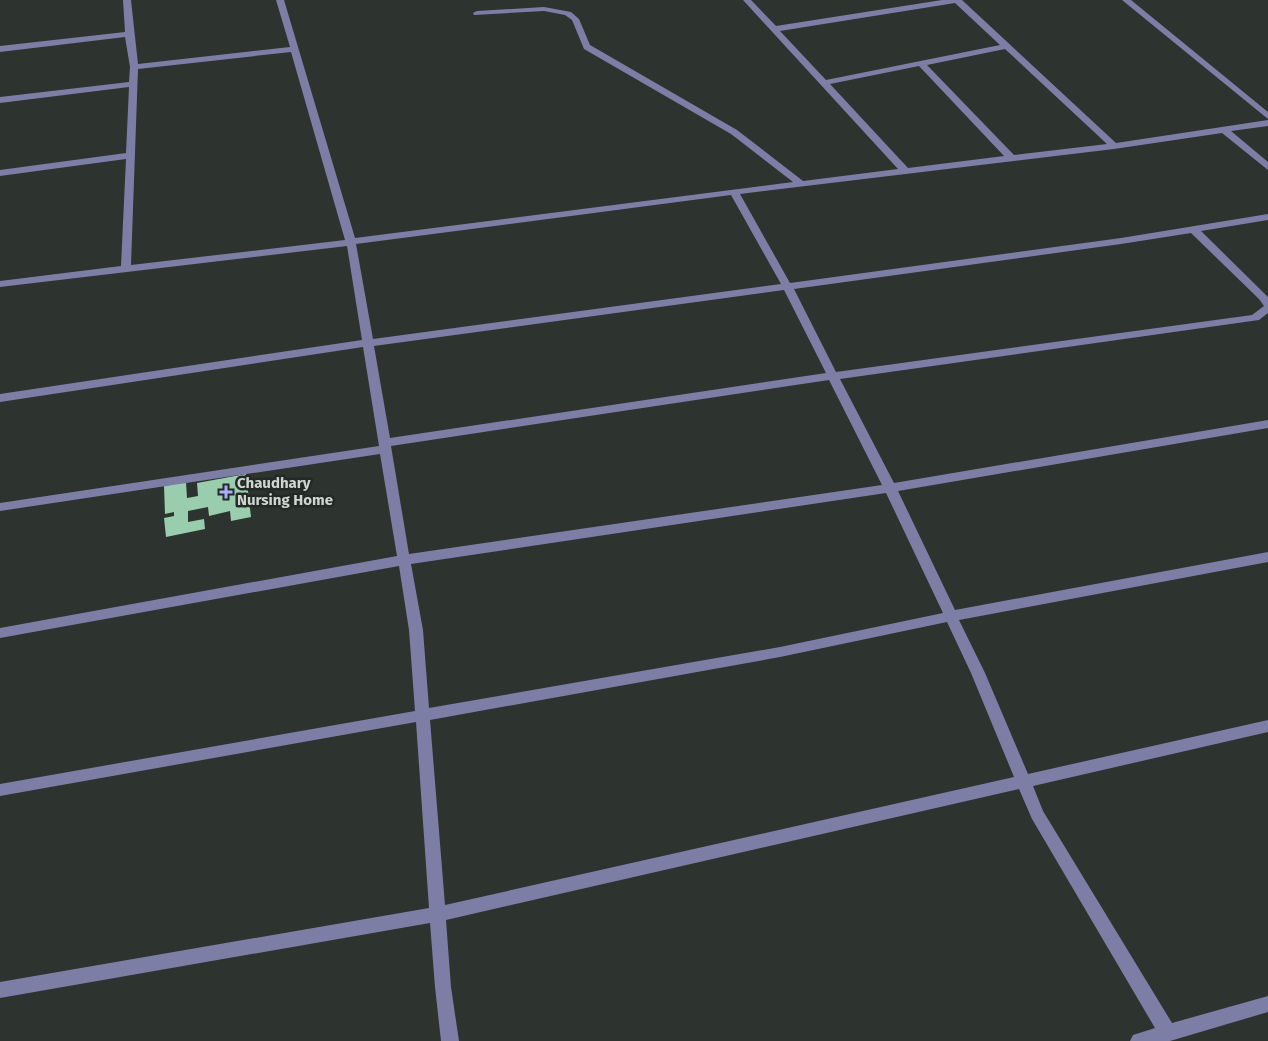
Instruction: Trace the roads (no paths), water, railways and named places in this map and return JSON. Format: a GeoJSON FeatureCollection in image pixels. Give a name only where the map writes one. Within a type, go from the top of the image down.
{"type":"FeatureCollection","features":[{"type":"Feature","properties":{"kind":"street"},"geometry":{"type":"LineString","coordinates":[[126,269],[134,68],[127,0]]}},
{"type":"Feature","properties":{"kind":"street"},"geometry":{"type":"LineString","coordinates":[[280,0],[351,242],[416,630],[443,987],[450,1041]]}},
{"type":"Feature","properties":{"kind":"street"},"geometry":{"type":"LineString","coordinates":[[747,0],[905,171]]}},
{"type":"Feature","properties":{"kind":"street"},"geometry":{"type":"LineString","coordinates":[[774,29],[957,0],[1114,146]]}},
{"type":"Feature","properties":{"kind":"street"},"geometry":{"type":"LineString","coordinates":[[1126,0],[1268,116]]}},
{"type":"Feature","properties":{"kind":"street"},"geometry":{"type":"LineString","coordinates":[[477,13],[546,9],[559,10],[569,14],[574,19],[581,40],[587,47],[734,132],[801,184]]}},
{"type":"Feature","properties":{"kind":"street"},"geometry":{"type":"LineString","coordinates":[[0,49],[129,34]]}},
{"type":"Feature","properties":{"kind":"street"},"geometry":{"type":"LineString","coordinates":[[824,83],[1007,46]]}},
{"type":"Feature","properties":{"kind":"street"},"geometry":{"type":"LineString","coordinates":[[134,68],[294,49]]}},
{"type":"Feature","properties":{"kind":"street"},"geometry":{"type":"LineString","coordinates":[[920,64],[1011,158]]}},
{"type":"Feature","properties":{"kind":"street"},"geometry":{"type":"LineString","coordinates":[[0,100],[133,84]]}},
{"type":"Feature","properties":{"kind":"street"},"geometry":{"type":"LineString","coordinates":[[0,284],[1114,146],[1268,123]]}},
{"type":"Feature","properties":{"kind":"street"},"geometry":{"type":"LineString","coordinates":[[1223,129],[1268,166]]}},
{"type":"Feature","properties":{"kind":"street"},"geometry":{"type":"LineString","coordinates":[[0,173],[131,155]]}},
{"type":"Feature","properties":{"kind":"street"},"geometry":{"type":"LineString","coordinates":[[734,192],[787,286],[890,488],[978,673],[1037,814],[1168,1033]]}},
{"type":"Feature","properties":{"kind":"street"},"geometry":{"type":"LineString","coordinates":[[0,398],[368,342],[1121,241],[1268,217]]}},
{"type":"Feature","properties":{"kind":"street"},"geometry":{"type":"LineString","coordinates":[[0,507],[833,376],[1255,318],[1268,306],[1263,297],[1192,229]]}},
{"type":"Feature","properties":{"kind":"street"},"geometry":{"type":"LineString","coordinates":[[0,633],[404,560],[890,488],[1268,424]]}},
{"type":"Feature","properties":{"kind":"street"},"geometry":{"type":"LineString","coordinates":[[0,790],[780,652],[951,616],[1268,557]]}},
{"type":"Feature","properties":{"kind":"street"},"geometry":{"type":"LineString","coordinates":[[0,990],[438,914],[1268,726]]}},
{"type":"Feature","properties":{"kind":"street"},"geometry":{"type":"LineString","coordinates":[[1140,1041],[1268,1004]]}},
{"type":"Feature","properties":{"kind":"place","name":"Chaudhary Nursing Home"},"geometry":{"type":"Point","coordinates":[226,492]}}]}
